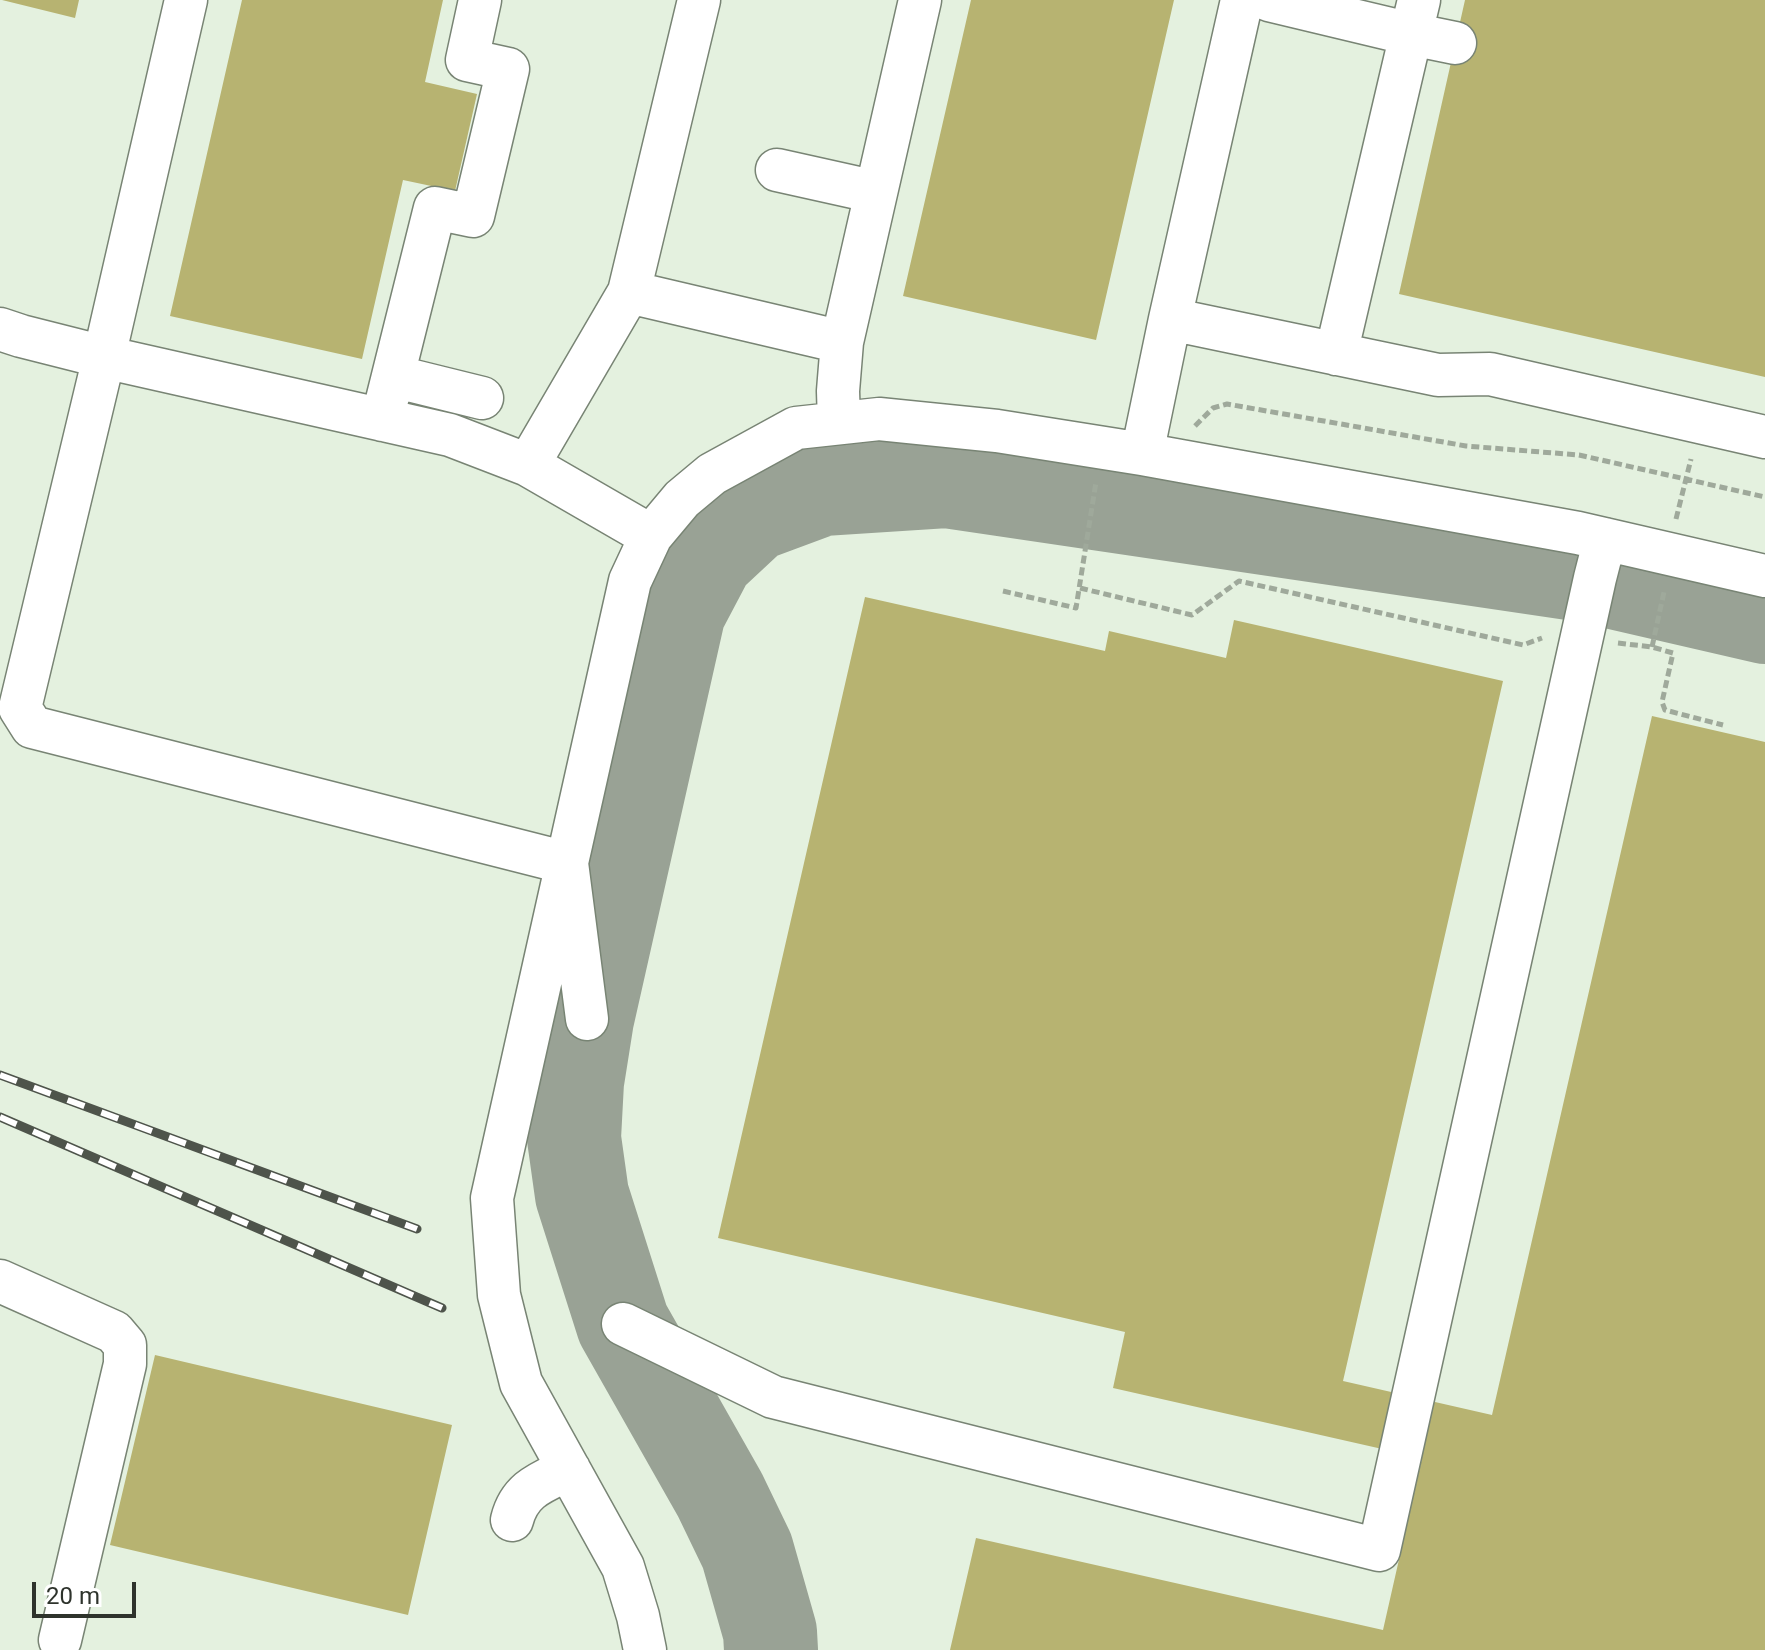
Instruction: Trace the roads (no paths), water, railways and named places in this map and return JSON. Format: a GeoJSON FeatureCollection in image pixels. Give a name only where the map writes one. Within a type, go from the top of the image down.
{"type":"FeatureCollection","features":[{"type":"Feature","properties":{"kind":"lane"},"geometry":{"type":"LineString","coordinates":[[186,0],[20,708],[32,727],[567,863]]}},
{"type":"Feature","properties":{"kind":"lane"},"geometry":{"type":"LineString","coordinates":[[382,420],[435,208],[473,216],[508,69],[467,60],[480,0]]}},
{"type":"Feature","properties":{"kind":"lane"},"geometry":{"type":"LineString","coordinates":[[528,465],[629,292],[699,0]]}},
{"type":"Feature","properties":{"kind":"lane"},"geometry":{"type":"LineString","coordinates":[[839,423],[842,342],[920,0]]}},
{"type":"Feature","properties":{"kind":"lane"},"geometry":{"type":"LineString","coordinates":[[1142,454],[1242,0]]}},
{"type":"Feature","properties":{"kind":"lane"},"geometry":{"type":"LineString","coordinates":[[1269,0],[1415,17],[1455,43]]}},
{"type":"Feature","properties":{"kind":"lane"},"geometry":{"type":"LineString","coordinates":[[1336,354],[1415,17]]}},
{"type":"Feature","properties":{"kind":"lane"},"geometry":{"type":"LineString","coordinates":[[777,170],[876,192]]}},
{"type":"Feature","properties":{"kind":"lane"},"geometry":{"type":"LineString","coordinates":[[629,292],[842,342]]}},
{"type":"Feature","properties":{"kind":"lane"},"geometry":{"type":"LineString","coordinates":[[1170,319],[1438,375],[1490,374],[1765,437]]}},
{"type":"Feature","properties":{"kind":"lane"},"geometry":{"type":"LineString","coordinates":[[0,329],[104,357],[450,435],[528,465],[651,536]]}},
{"type":"Feature","properties":{"kind":"lane"},"geometry":{"type":"LineString","coordinates":[[393,376],[482,398]]}},
{"type":"Feature","properties":{"kind":"lane"},"geometry":{"type":"LineString","coordinates":[[645,1650],[623,1567],[521,1383],[499,1295],[492,1198],[630,581],[651,536],[682,499],[712,474],[796,428],[879,419],[997,431],[1142,454],[1605,539],[1765,576]]}},
{"type":"Feature","properties":{"kind":"lane"},"geometry":{"type":"LineString","coordinates":[[623,1324],[773,1397],[1379,1550],[1605,539]]}},
{"type":"Feature","properties":{"kind":"lane"},"geometry":{"type":"LineString","coordinates":[[567,863],[587,1019]]}},
{"type":"Feature","properties":{"kind":"lane"},"geometry":{"type":"LineString","coordinates":[[0,1281],[114,1332],[125,1345],[125,1364],[60,1640]]}},
{"type":"Feature","properties":{"kind":"lane"},"geometry":{"type":"LineString","coordinates":[[0,1296],[70,1312]]}},
{"type":"Feature","properties":{"kind":"lane"},"geometry":{"type":"LineString","coordinates":[[512,1520],[521,1497],[569,1469]]}},
{"type":"Feature","properties":{"kind":"railway"},"geometry":{"type":"LineString","coordinates":[[0,1075],[417,1229]]}},
{"type":"Feature","properties":{"kind":"railway"},"geometry":{"type":"LineString","coordinates":[[0,1117],[442,1308]]}}]}
